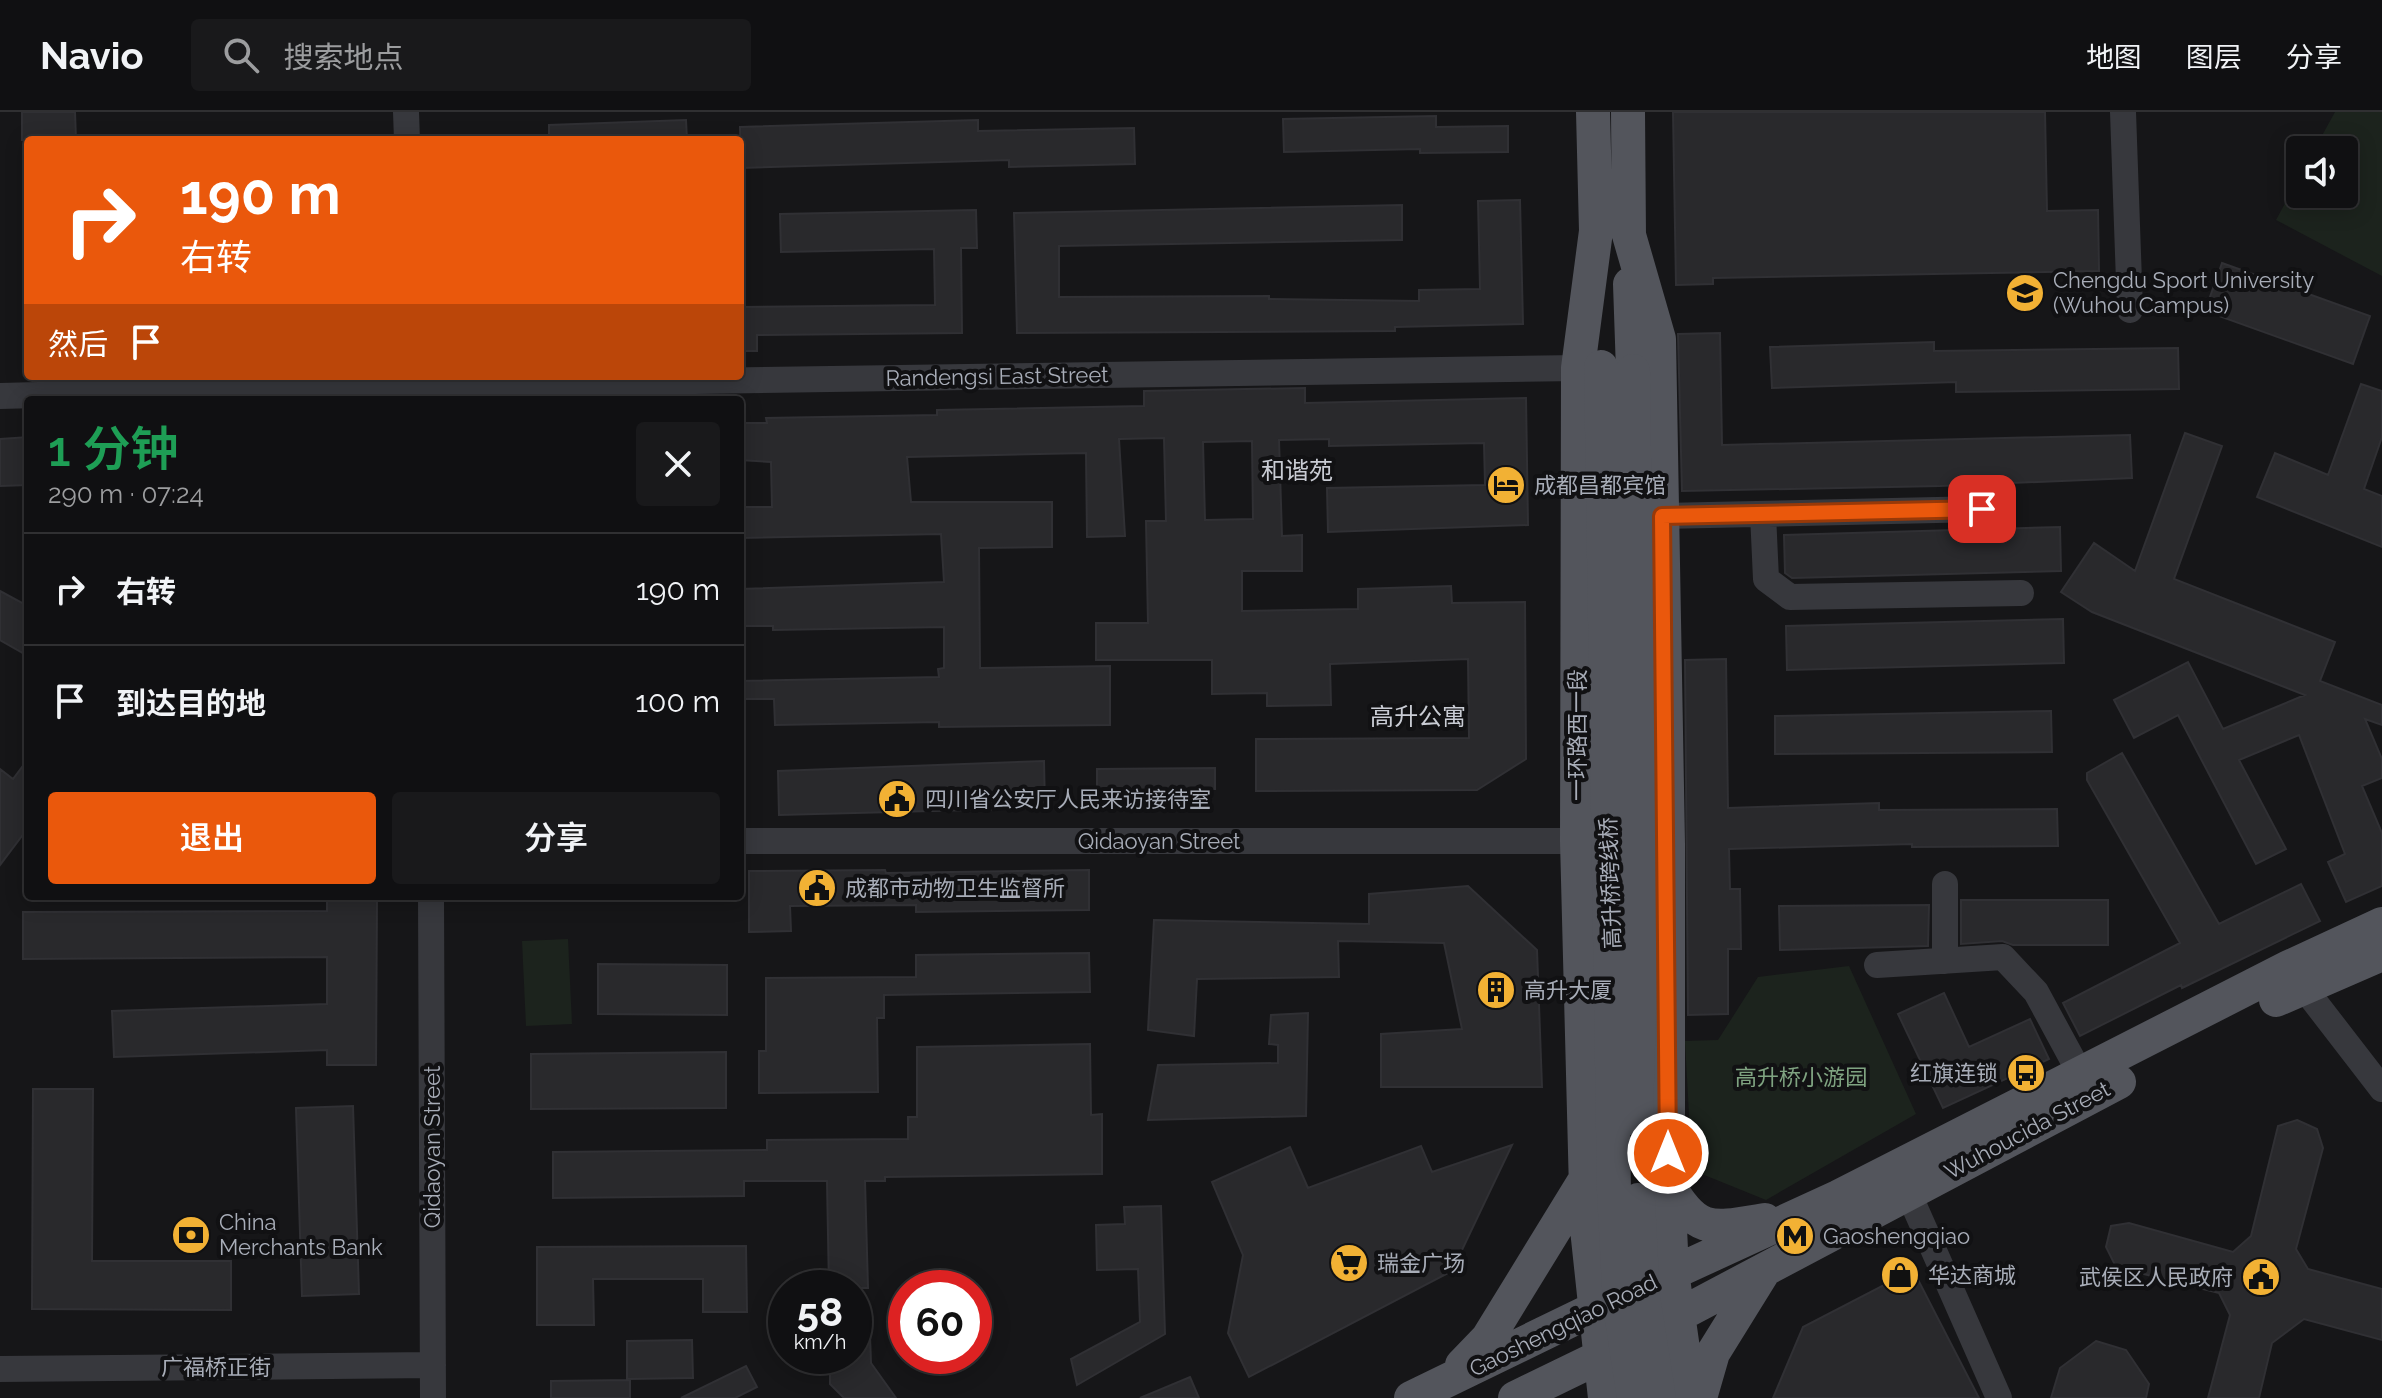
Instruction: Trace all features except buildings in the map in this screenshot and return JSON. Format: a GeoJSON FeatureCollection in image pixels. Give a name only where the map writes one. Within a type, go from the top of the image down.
{"type":"FeatureCollection","features":[{"type":"Feature","properties":{"kind":"main road"},"geometry":{"type":"LineString","coordinates":[[1593,112],[1604,369]]}},
{"type":"Feature","properties":{"kind":"main road"},"geometry":{"type":"LineString","coordinates":[[1604,369],[1629,235],[1628,112]]}},
{"type":"Feature","properties":{"kind":"main road"},"geometry":{"type":"LineString","coordinates":[[1629,235],[1659,339],[1668,1184],[1672,1272],[1690,1398]]}},
{"type":"Feature","properties":{"kind":"main road","name":"一环路西一段"},"geometry":{"type":"LineString","coordinates":[[1604,369],[1577,841],[1587,1229],[1605,1398]]}},
{"type":"Feature","properties":{"kind":"main road","name":"高升桥跨线桥"},"geometry":{"type":"LineString","coordinates":[[1604,369],[1614,1193],[1620,1307],[1634,1398]]}},
{"type":"Feature","properties":{"kind":"main road","name":"高升桥跨线桥"},"geometry":{"type":"LineString","coordinates":[[1604,369],[1640,973],[1636,1151],[1643,1297],[1659,1398]]}},
{"type":"Feature","properties":{"kind":"main road","name":"Wuhoucida Street"},"geometry":{"type":"LineString","coordinates":[[1677,1315],[1762,1273],[2295,977],[2382,924]]}},
{"type":"Feature","properties":{"kind":"main road","name":"Wuhoucida Street"},"geometry":{"type":"LineString","coordinates":[[1672,1272],[1838,1197],[2081,1075],[2295,977],[2382,954]]}},
{"type":"Feature","properties":{"kind":"main road"},"geometry":{"type":"LineString","coordinates":[[1446,1381],[1488,1338],[1585,1180]]}},
{"type":"Feature","properties":{"kind":"main road"},"geometry":{"type":"LineString","coordinates":[[1668,1184],[1686,1215],[1702,1224],[1729,1226],[1771,1219],[1838,1197]]}},
{"type":"Feature","properties":{"kind":"main road","name":"Gaoshengqiao Road"},"geometry":{"type":"LineString","coordinates":[[1411,1398],[1672,1272]]}},
{"type":"Feature","properties":{"kind":"main road"},"geometry":{"type":"LineString","coordinates":[[1700,1398],[1713,1353],[1762,1273]]}},
{"type":"Feature","properties":{"kind":"main road","name":"Gaoshengqiao Road"},"geometry":{"type":"LineString","coordinates":[[1515,1398],[1600,1358],[1677,1315]]}},
{"type":"Feature","properties":{"kind":"street"},"geometry":{"type":"LineString","coordinates":[[406,112],[407,136]]}},
{"type":"Feature","properties":{"kind":"street"},"geometry":{"type":"LineString","coordinates":[[2123,112],[2130,310]]}},
{"type":"Feature","properties":{"kind":"street","name":"Randengsi East Street"},"geometry":{"type":"LineString","coordinates":[[0,396],[1604,369]]}},
{"type":"Feature","properties":{"kind":"street"},"geometry":{"type":"LineString","coordinates":[[1662,516],[1982,509]]}},
{"type":"Feature","properties":{"kind":"street"},"geometry":{"type":"LineString","coordinates":[[1763,514],[1766,579],[1790,597],[2021,593]]}},
{"type":"Feature","properties":{"kind":"street","name":"Qidaoyan Street"},"geometry":{"type":"LineString","coordinates":[[744,841],[1577,841]]}},
{"type":"Feature","properties":{"kind":"street"},"geometry":{"type":"LineString","coordinates":[[1945,884],[1945,961]]}},
{"type":"Feature","properties":{"kind":"street","name":"Qidaoyan Street"},"geometry":{"type":"LineString","coordinates":[[431,900],[433,1398]]}},
{"type":"Feature","properties":{"kind":"street"},"geometry":{"type":"LineString","coordinates":[[1877,965],[2003,957],[2036,992],[2081,1075]]}},
{"type":"Feature","properties":{"kind":"street"},"geometry":{"type":"LineString","coordinates":[[2295,977],[2382,1089]]}},
{"type":"Feature","properties":{"kind":"street"},"geometry":{"type":"LineString","coordinates":[[1908,1192],[1999,1398]]}},
{"type":"Feature","properties":{"kind":"street","name":"广福桥正街"},"geometry":{"type":"LineString","coordinates":[[0,1369],[433,1365]]}},
{"type":"Feature","properties":{"kind":"green space"},"geometry":{"type":"Polygon","coordinates":[[[2335,112],[2382,112],[2382,276],[2276,220],[2286,202],[2286,208],[2358,208],[2358,136],[2322,136],[2335,112]]]}},
{"type":"Feature","properties":{"kind":"green space"},"geometry":{"type":"Polygon","coordinates":[[[568,939],[572,1024],[526,1026],[522,941],[568,939]]]}},
{"type":"Feature","properties":{"kind":"green space","name":"高升桥小游园"},"geometry":{"type":"Polygon","coordinates":[[[1849,966],[1916,1114],[1766,1200],[1692,1170],[1685,1041],[1718,1040],[1758,977],[1849,966]]]}},
{"type":"Feature","properties":{"kind":"place","name":"Chengdu Sport University (Wuhou Campus)"},"geometry":{"type":"Point","coordinates":[2025,293]}},
{"type":"Feature","properties":{"kind":"place","name":"成都昌都宾馆"},"geometry":{"type":"Point","coordinates":[1506,485]}},
{"type":"Feature","properties":{"kind":"place","name":"四川省公安厅人民来访接待室"},"geometry":{"type":"Point","coordinates":[897,799]}},
{"type":"Feature","properties":{"kind":"place","name":"成都市动物卫生监督所"},"geometry":{"type":"Point","coordinates":[817,888]}},
{"type":"Feature","properties":{"kind":"place","name":"高升大厦"},"geometry":{"type":"Point","coordinates":[1496,990]}},
{"type":"Feature","properties":{"kind":"place","name":"红旗连锁"},"geometry":{"type":"Point","coordinates":[2026,1073]}},
{"type":"Feature","properties":{"kind":"place","name":"China Merchants Bank"},"geometry":{"type":"Point","coordinates":[191,1235]}},
{"type":"Feature","properties":{"kind":"place","name":"Gaoshengqiao"},"geometry":{"type":"Point","coordinates":[1795,1236]}},
{"type":"Feature","properties":{"kind":"place","name":"瑞金广场"},"geometry":{"type":"Point","coordinates":[1349,1263]}},
{"type":"Feature","properties":{"kind":"place","name":"华达商城"},"geometry":{"type":"Point","coordinates":[1900,1275]}},
{"type":"Feature","properties":{"kind":"place","name":"武侯区人民政府"},"geometry":{"type":"Point","coordinates":[2261,1277]}},
{"type":"Feature","properties":{"kind":"district","name":"和谐苑"},"geometry":{"type":"Point","coordinates":[1297,471]}},
{"type":"Feature","properties":{"kind":"district","name":"高升公寓"},"geometry":{"type":"Point","coordinates":[1418,717]}},
{"type":"Feature","properties":{"kind":"route"},"geometry":{"type":"LineString","coordinates":[[1668,1153],[1668,844],[1662,516],[1982,509]]}}]}
